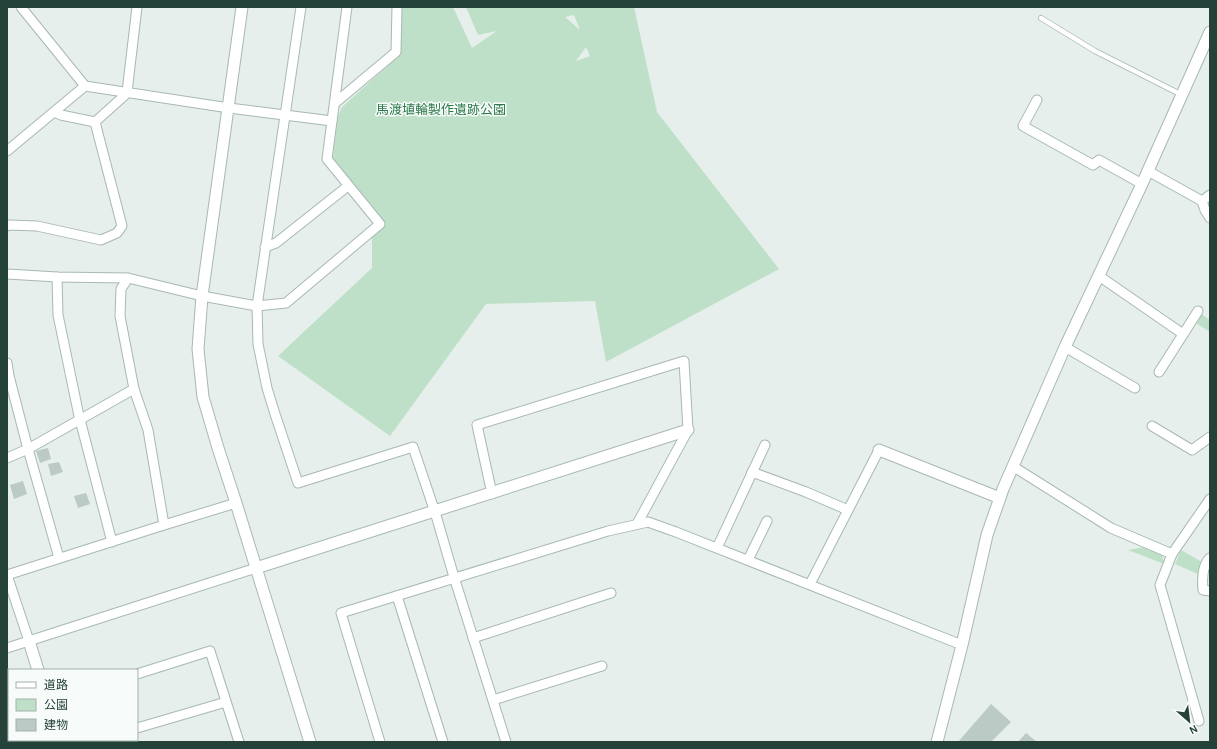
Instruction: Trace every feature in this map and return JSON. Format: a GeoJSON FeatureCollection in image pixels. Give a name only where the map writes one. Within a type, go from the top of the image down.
{"type":"FeatureCollection","features":[{"type":"Feature","properties":{"kind":"street"},"geometry":{"type":"LineString","coordinates":[[21,7],[85,86],[228,108],[332,121]]}},
{"type":"Feature","properties":{"kind":"street"},"geometry":{"type":"LineString","coordinates":[[95,122],[127,92],[138,7]]}},
{"type":"Feature","properties":{"kind":"street"},"geometry":{"type":"LineString","coordinates":[[242,7],[202,296],[198,349],[204,397],[218,448],[310,742]]}},
{"type":"Feature","properties":{"kind":"street"},"geometry":{"type":"LineString","coordinates":[[301,7],[257,306],[258,344],[267,388],[298,483],[413,447],[435,512],[506,742]]}},
{"type":"Feature","properties":{"kind":"street"},"geometry":{"type":"LineString","coordinates":[[7,274],[57,277],[128,278],[202,296],[257,306],[286,303],[380,224],[327,159],[347,7]]}},
{"type":"Feature","properties":{"kind":"street"},"geometry":{"type":"LineString","coordinates":[[335,103],[396,52],[397,7]]}},
{"type":"Feature","properties":{"kind":"street"},"geometry":{"type":"LineString","coordinates":[[936,742],[962,645],[987,535],[1000,498],[1065,347],[1148,171],[1210,32]]}},
{"type":"Feature","properties":{"kind":"street"},"geometry":{"type":"LineString","coordinates":[[7,151],[85,86]]}},
{"type":"Feature","properties":{"kind":"street"},"geometry":{"type":"LineString","coordinates":[[1037,100],[1023,126],[1093,165],[1099,160],[1142,184]]}},
{"type":"Feature","properties":{"kind":"street"},"geometry":{"type":"LineString","coordinates":[[54,112],[61,115],[95,122]]}},
{"type":"Feature","properties":{"kind":"street"},"geometry":{"type":"LineString","coordinates":[[8,225],[37,226],[101,240],[116,233],[122,226],[95,122]]}},
{"type":"Feature","properties":{"kind":"street"},"geometry":{"type":"LineString","coordinates":[[1148,171],[1202,201],[1210,218]]}},
{"type":"Feature","properties":{"kind":"street"},"geometry":{"type":"LineString","coordinates":[[265,247],[276,243],[348,186]]}},
{"type":"Feature","properties":{"kind":"street"},"geometry":{"type":"LineString","coordinates":[[1202,201],[1210,195]]}},
{"type":"Feature","properties":{"kind":"street"},"geometry":{"type":"LineString","coordinates":[[1099,276],[1183,334]]}},
{"type":"Feature","properties":{"kind":"street"},"geometry":{"type":"LineString","coordinates":[[57,277],[58,315],[80,420],[112,542]]}},
{"type":"Feature","properties":{"kind":"street"},"geometry":{"type":"LineString","coordinates":[[128,278],[121,289],[120,316],[134,389],[148,430],[164,525]]}},
{"type":"Feature","properties":{"kind":"street"},"geometry":{"type":"LineString","coordinates":[[1159,372],[1198,311]]}},
{"type":"Feature","properties":{"kind":"street"},"geometry":{"type":"LineString","coordinates":[[1065,347],[1135,388]]}},
{"type":"Feature","properties":{"kind":"street"},"geometry":{"type":"LineString","coordinates":[[492,494],[476,425],[684,360],[688,430],[637,524]]}},
{"type":"Feature","properties":{"kind":"street"},"geometry":{"type":"LineString","coordinates":[[7,363],[8,376],[59,558]]}},
{"type":"Feature","properties":{"kind":"street"},"geometry":{"type":"LineString","coordinates":[[7,458],[28,449],[134,389]]}},
{"type":"Feature","properties":{"kind":"street"},"geometry":{"type":"LineString","coordinates":[[1152,426],[1192,450],[1210,437]]}},
{"type":"Feature","properties":{"kind":"street"},"geometry":{"type":"LineString","coordinates":[[7,648],[688,430]]}},
{"type":"Feature","properties":{"kind":"street"},"geometry":{"type":"LineString","coordinates":[[717,548],[765,445]]}},
{"type":"Feature","properties":{"kind":"street"},"geometry":{"type":"LineString","coordinates":[[810,584],[879,450],[1000,498]]}},
{"type":"Feature","properties":{"kind":"street"},"geometry":{"type":"LineString","coordinates":[[1014,467],[1111,528],[1172,554]]}},
{"type":"Feature","properties":{"kind":"street"},"geometry":{"type":"LineString","coordinates":[[752,472],[806,492],[848,510]]}},
{"type":"Feature","properties":{"kind":"street"},"geometry":{"type":"LineString","coordinates":[[1199,721],[1160,584],[1172,554],[1210,499]]}},
{"type":"Feature","properties":{"kind":"street"},"geometry":{"type":"LineString","coordinates":[[38,669],[7,575],[236,503]]}},
{"type":"Feature","properties":{"kind":"street"},"geometry":{"type":"LineString","coordinates":[[748,560],[766,521]]}},
{"type":"Feature","properties":{"kind":"street"},"geometry":{"type":"LineString","coordinates":[[380,742],[341,613],[454,577],[608,531],[648,522],[810,584],[962,645]]}},
{"type":"Feature","properties":{"kind":"street"},"geometry":{"type":"LineString","coordinates":[[1210,558],[1207,561],[1202,580],[1203,590],[1210,591]]}},
{"type":"Feature","properties":{"kind":"street"},"geometry":{"type":"LineString","coordinates":[[473,638],[611,593]]}},
{"type":"Feature","properties":{"kind":"street"},"geometry":{"type":"LineString","coordinates":[[397,596],[443,742]]}},
{"type":"Feature","properties":{"kind":"street"},"geometry":{"type":"LineString","coordinates":[[138,674],[210,651],[239,742]]}},
{"type":"Feature","properties":{"kind":"street"},"geometry":{"type":"LineString","coordinates":[[493,700],[602,666]]}},
{"type":"Feature","properties":{"kind":"street"},"geometry":{"type":"LineString","coordinates":[[138,728],[226,702]]}},
{"type":"Feature","properties":{"kind":"lane"},"geometry":{"type":"LineString","coordinates":[[1041,18],[1095,51],[1182,94]]}},
{"type":"Feature","properties":{"kind":"green space","name":"馬渡埴輪製作遺跡公園"},"geometry":{"type":"Polygon","coordinates":[[[401,7],[453,7],[472,48],[497,31],[478,35],[466,7],[634,7],[657,112],[779,269],[606,362],[595,301],[486,304],[390,436],[278,356],[372,268],[372,208],[338,168],[333,157],[338,116],[342,107],[401,54],[401,7]],[[574,15],[565,17],[580,30],[574,15]],[[586,47],[576,61],[590,56],[586,47]]]}},
{"type":"Feature","properties":{"kind":"green space"},"geometry":{"type":"Polygon","coordinates":[[[1201,314],[1210,320],[1210,332],[1194,322],[1201,314]]]}},
{"type":"Feature","properties":{"kind":"green space"},"geometry":{"type":"Polygon","coordinates":[[[1144,547],[1162,554],[1164,564],[1128,550],[1144,547]]]}},
{"type":"Feature","properties":{"kind":"green space"},"geometry":{"type":"Polygon","coordinates":[[[1181,550],[1202,562],[1198,574],[1175,564],[1181,550]]]}},
{"type":"Feature","properties":{"kind":"building"},"geometry":{"type":"Polygon","coordinates":[[[48,448],[51,459],[40,463],[36,451],[48,448]]]}},
{"type":"Feature","properties":{"kind":"building"},"geometry":{"type":"Polygon","coordinates":[[[59,462],[63,472],[51,476],[48,464],[59,462]]]}},
{"type":"Feature","properties":{"kind":"building"},"geometry":{"type":"Polygon","coordinates":[[[23,481],[27,494],[14,499],[10,485],[23,481]]]}},
{"type":"Feature","properties":{"kind":"building"},"geometry":{"type":"Polygon","coordinates":[[[86,493],[90,504],[78,508],[74,496],[86,493]]]}},
{"type":"Feature","properties":{"kind":"building"},"geometry":{"type":"Polygon","coordinates":[[[991,704],[1011,722],[991,742],[958,742],[991,704]]]}},
{"type":"Feature","properties":{"kind":"building"},"geometry":{"type":"Polygon","coordinates":[[[1026,733],[1037,742],[1018,742],[1026,733]]]}}]}
